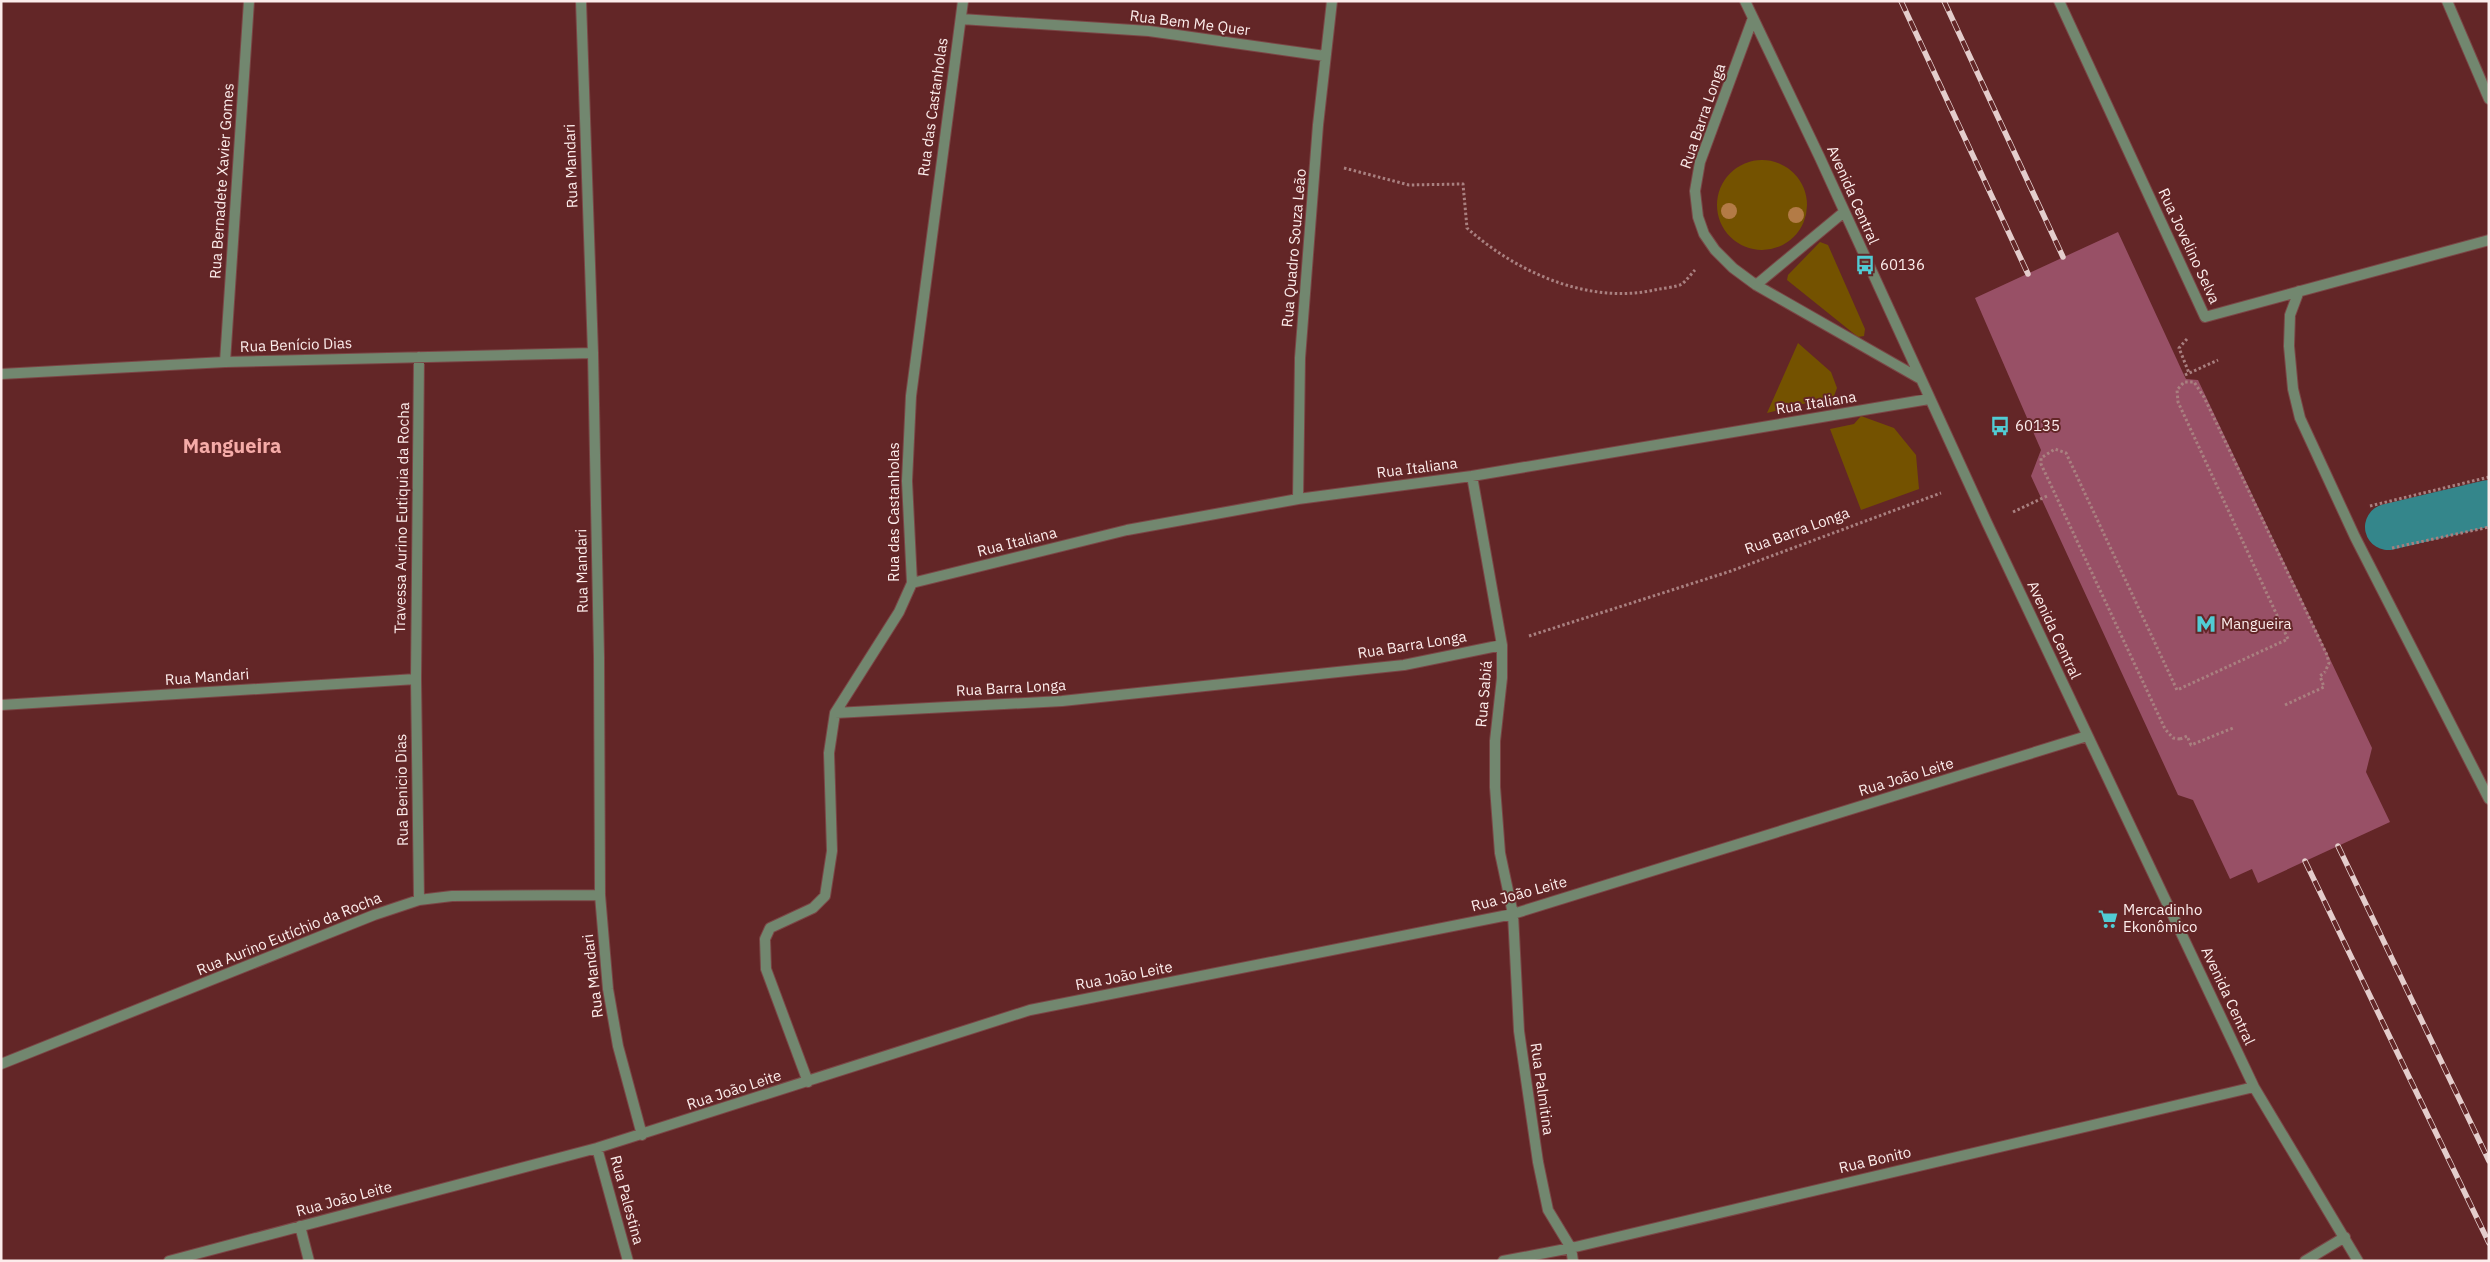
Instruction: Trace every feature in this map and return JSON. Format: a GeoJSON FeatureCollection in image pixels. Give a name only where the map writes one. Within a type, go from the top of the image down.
{"type":"FeatureCollection","features":[{"type":"Feature","properties":{"kind":"street","name":"Rua Bernadete Xavier Gomes"},"geometry":{"type":"LineString","coordinates":[[225,362],[249,1]]}},
{"type":"Feature","properties":{"kind":"street","name":"Rua Mandari"},"geometry":{"type":"LineString","coordinates":[[581,1],[593,353],[599,657],[600,895],[608,989],[618,1046],[642,1135]]}},
{"type":"Feature","properties":{"kind":"street","name":"Rua das Castanholas"},"geometry":{"type":"LineString","coordinates":[[808,1082],[766,970],[766,938],[770,928],[813,908],[825,896],[832,851],[829,753],[834,713],[900,612],[912,583],[907,481],[911,396],[963,1]]}},
{"type":"Feature","properties":{"kind":"street","name":"Rua Quadro Souza Leão"},"geometry":{"type":"LineString","coordinates":[[1298,499],[1300,358],[1318,125],[1332,1]]}},
{"type":"Feature","properties":{"kind":"street","name":"Avenida Central"},"geometry":{"type":"LineString","coordinates":[[1745,1],[1919,378],[2254,1088],[2358,1261]]}},
{"type":"Feature","properties":{"kind":"street","name":"Rua Jovelino Selva"},"geometry":{"type":"LineString","coordinates":[[2059,1],[2205,318],[2489,240]]}},
{"type":"Feature","properties":{"kind":"street"},"geometry":{"type":"LineString","coordinates":[[2447,1],[2489,99]]}},
{"type":"Feature","properties":{"kind":"street","name":"Rua Barra Longa"},"geometry":{"type":"LineString","coordinates":[[1753,18],[1700,162],[1695,191],[1698,218],[1704,234],[1715,250],[1733,268],[1756,285],[1919,378]]}},
{"type":"Feature","properties":{"kind":"street","name":"Rua Bem Me Quer"},"geometry":{"type":"LineString","coordinates":[[961,19],[1149,31],[1325,56]]}},
{"type":"Feature","properties":{"kind":"street"},"geometry":{"type":"LineString","coordinates":[[1756,285],[1844,212]]}},
{"type":"Feature","properties":{"kind":"street"},"geometry":{"type":"LineString","coordinates":[[2299,291],[2290,315],[2289,346],[2292,389],[2300,418],[2343,512],[2489,799]]}},
{"type":"Feature","properties":{"kind":"street","name":"Rua Benício Dias"},"geometry":{"type":"LineString","coordinates":[[1,374],[225,362],[593,353]]}},
{"type":"Feature","properties":{"kind":"street","name":"Travessa Aurino Eutiquia da Rocha"},"geometry":{"type":"LineString","coordinates":[[416,679],[419,357]]}},
{"type":"Feature","properties":{"kind":"street","name":"Rua Italiana"},"geometry":{"type":"LineString","coordinates":[[912,583],[1127,530],[1298,499],[1472,476],[1929,399]]}},
{"type":"Feature","properties":{"kind":"street","name":"Rua Sabiá"},"geometry":{"type":"LineString","coordinates":[[1472,476],[1502,645],[1502,678],[1495,741],[1495,787],[1500,853],[1513,914]]}},
{"type":"Feature","properties":{"kind":"street","name":"Rua Barra Longa"},"geometry":{"type":"LineString","coordinates":[[834,713],[1062,701],[1404,664],[1502,645]]}},
{"type":"Feature","properties":{"kind":"street","name":"Rua Mandari"},"geometry":{"type":"LineString","coordinates":[[1,705],[416,679]]}},
{"type":"Feature","properties":{"kind":"street","name":"Rua Benicio Dias"},"geometry":{"type":"LineString","coordinates":[[416,679],[419,900]]}},
{"type":"Feature","properties":{"kind":"street","name":"Rua João Leite"},"geometry":{"type":"LineString","coordinates":[[169,1261],[598,1148],[1030,1010],[1513,914],[2088,736]]}},
{"type":"Feature","properties":{"kind":"street","name":"Rua Aurino Eutíchio da Rocha"},"geometry":{"type":"LineString","coordinates":[[1,1064],[374,916],[419,900],[452,896],[600,895]]}},
{"type":"Feature","properties":{"kind":"street","name":"Rua Palmitina"},"geometry":{"type":"LineString","coordinates":[[1513,914],[1519,1031],[1538,1162],[1548,1210],[1571,1248],[1573,1261]]}},
{"type":"Feature","properties":{"kind":"street","name":"Rua Bonito"},"geometry":{"type":"LineString","coordinates":[[1503,1261],[1571,1248],[2254,1088]]}},
{"type":"Feature","properties":{"kind":"street","name":"Rua Palestina"},"geometry":{"type":"LineString","coordinates":[[598,1148],[628,1261]]}},
{"type":"Feature","properties":{"kind":"street"},"geometry":{"type":"LineString","coordinates":[[300,1226],[308,1261]]}},
{"type":"Feature","properties":{"kind":"street"},"geometry":{"type":"LineString","coordinates":[[2304,1261],[2345,1237]]}},
{"type":"Feature","properties":{"kind":"path"},"geometry":{"type":"LineString","coordinates":[[1316,160],[1409,185],[1463,184],[1467,228],[1491,250],[1550,280],[1603,294],[1640,294],[1681,284],[1715,250]]}},
{"type":"Feature","properties":{"kind":"path"},"geometry":{"type":"LineString","coordinates":[[2205,318],[2179,348],[2187,374],[2218,360]]}},
{"type":"Feature","properties":{"kind":"path"},"geometry":{"type":"LineString","coordinates":[[2233,728],[2191,745],[2187,736],[2180,739],[2173,738],[2165,729],[2041,464],[2041,458],[2048,451],[2055,449],[2066,453],[2177,690],[2288,639],[2178,402],[2179,386],[2187,381],[2194,382],[2209,406],[2327,655],[2329,663],[2326,672],[2320,676],[2324,686],[2285,705]]}},
{"type":"Feature","properties":{"kind":"path"},"geometry":{"type":"LineString","coordinates":[[2343,512],[2489,477]]}},
{"type":"Feature","properties":{"kind":"path","name":"Rua Barra Longa"},"geometry":{"type":"LineString","coordinates":[[1502,645],[1731,572],[1969,483]]}},
{"type":"Feature","properties":{"kind":"path"},"geometry":{"type":"LineString","coordinates":[[2042,499],[2047,496]]}},
{"type":"Feature","properties":{"kind":"path"},"geometry":{"type":"LineString","coordinates":[[2364,554],[2489,527]]}},
{"type":"Feature","properties":{"kind":"shaded area"},"geometry":{"type":"Polygon","coordinates":[[[1762,160],[1779,164],[1794,173],[1803,188],[1807,205],[1803,222],[1794,237],[1779,246],[1762,250],[1745,246],[1730,237],[1721,222],[1717,205],[1721,188],[1730,173],[1745,164],[1762,160]]]}},
{"type":"Feature","properties":{"kind":"shaded area"},"geometry":{"type":"Polygon","coordinates":[[[1820,242],[1828,245],[1865,329],[1864,336],[1858,337],[1787,280],[1788,275],[1820,242]]]}},
{"type":"Feature","properties":{"kind":"shaded area"},"geometry":{"type":"Polygon","coordinates":[[[1798,343],[1831,372],[1837,388],[1834,396],[1767,413],[1798,343]]]}},
{"type":"Feature","properties":{"kind":"shaded area"},"geometry":{"type":"Polygon","coordinates":[[[1861,416],[1894,428],[1916,455],[1919,489],[1861,510],[1830,429],[1854,424],[1861,416]]]}},
{"type":"Feature","properties":{"kind":"building","name":"Mangueira"},"geometry":{"type":"Polygon","coordinates":[[[2118,232],[2186,379],[2198,380],[2372,748],[2366,772],[2390,822],[2258,883],[2252,869],[2230,879],[2193,800],[2178,795],[2031,476],[2041,450],[1975,298],[2118,232]]]}},
{"type":"Feature","properties":{"kind":"waterway"},"geometry":{"type":"LineString","coordinates":[[2388,527],[2489,503]]}},
{"type":"Feature","properties":{"kind":"railway"},"geometry":{"type":"LineString","coordinates":[[1901,1],[2028,274]]}},
{"type":"Feature","properties":{"kind":"railway"},"geometry":{"type":"LineString","coordinates":[[1944,1],[2063,257]]}},
{"type":"Feature","properties":{"kind":"railway"},"geometry":{"type":"LineString","coordinates":[[2338,846],[2489,1161]]}},
{"type":"Feature","properties":{"kind":"railway"},"geometry":{"type":"LineString","coordinates":[[2305,861],[2489,1243]]}},
{"type":"Feature","properties":{"kind":"place","name":"60136"},"geometry":{"type":"Point","coordinates":[1865,265]}},
{"type":"Feature","properties":{"kind":"place","name":"60135"},"geometry":{"type":"Point","coordinates":[2000,426]}},
{"type":"Feature","properties":{"kind":"place","name":"Mangueira"},"geometry":{"type":"Point","coordinates":[2206,624]}},
{"type":"Feature","properties":{"kind":"place","name":"Mercadinho Ekonômico"},"geometry":{"type":"Point","coordinates":[2108,919]}},
{"type":"Feature","properties":{"kind":"district","name":"Mangueira"},"geometry":{"type":"Point","coordinates":[232,446]}}]}
